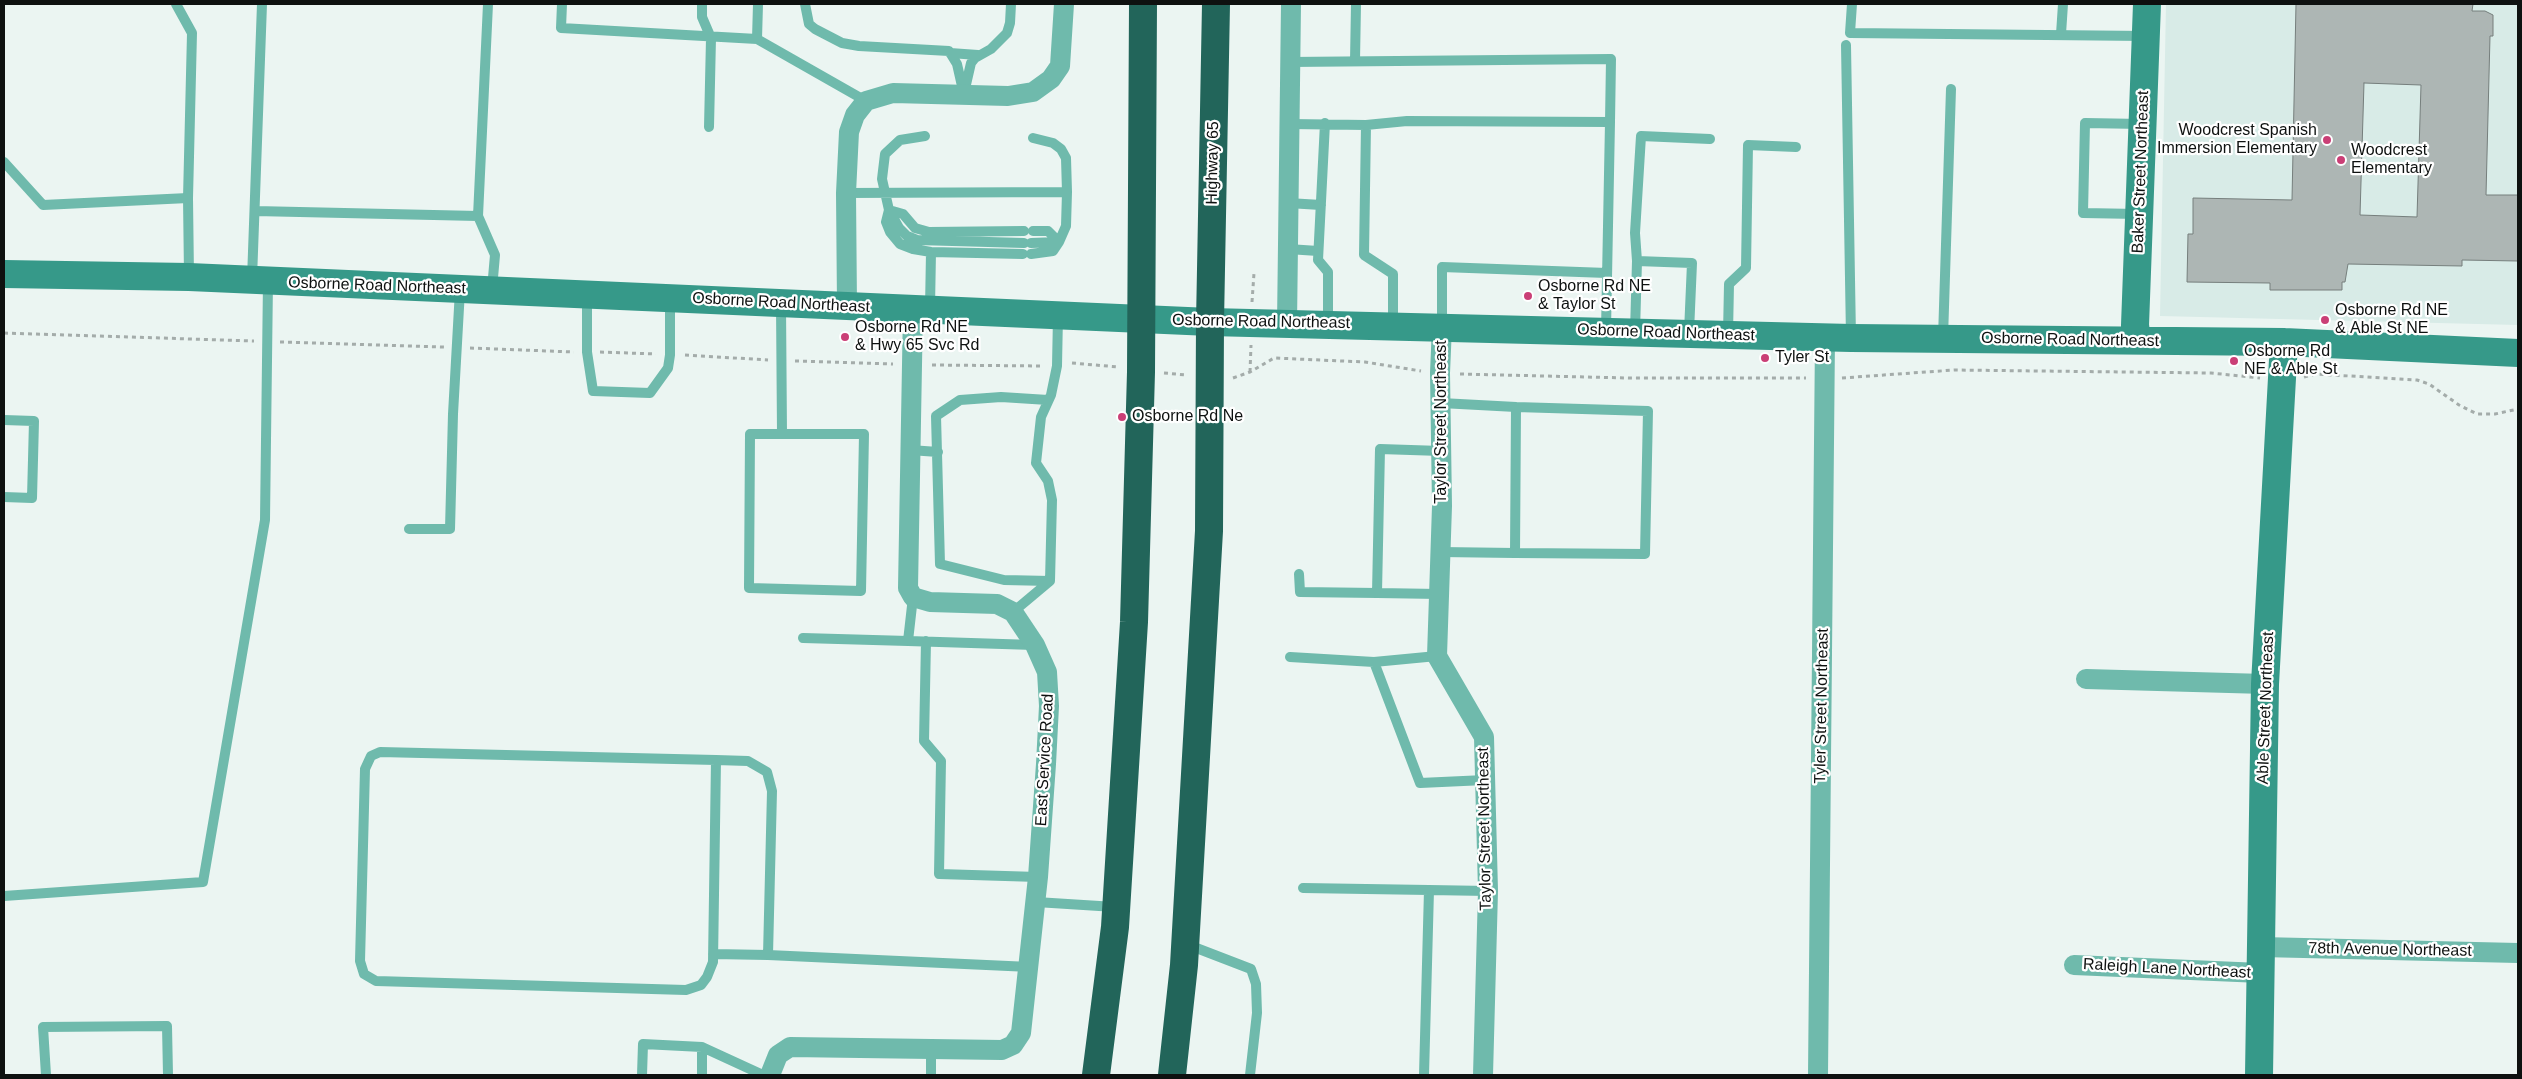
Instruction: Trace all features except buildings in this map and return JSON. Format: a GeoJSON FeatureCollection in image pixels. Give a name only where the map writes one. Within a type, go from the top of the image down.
{"type":"FeatureCollection","features":[{"type":"Feature","properties":{"kind":"highway"},"geometry":{"type":"LineString","coordinates":[[1096,1075],[1116,907],[1134,622],[1141,372],[1143,4]]}},
{"type":"Feature","properties":{"kind":"highway","name":"Highway 65"},"geometry":{"type":"LineString","coordinates":[[1172,1075],[1186,944],[1209,531],[1210,322],[1216,4]]}},
{"type":"Feature","properties":{"kind":"street"},"geometry":{"type":"LineString","coordinates":[[847,306],[846,193],[849,132],[855,115],[866,101],[893,93],[1008,96],[1033,92],[1052,79],[1060,66],[1064,4]]}},
{"type":"Feature","properties":{"kind":"street"},"geometry":{"type":"LineString","coordinates":[[1287,324],[1291,4]]}},
{"type":"Feature","properties":{"kind":"street","name":"Baker Street Northeast"},"geometry":{"type":"LineString","coordinates":[[2137,340],[2135,325],[2147,4]]}},
{"type":"Feature","properties":{"kind":"street","name":"Osborne Road Northeast"},"geometry":{"type":"LineString","coordinates":[[4,274],[189,277],[1210,322],[1442,326],[1728,335],[2284,342],[2518,353]]}},
{"type":"Feature","properties":{"kind":"street"},"geometry":{"type":"LineString","coordinates":[[921,309],[911,364],[908,588],[913,597],[930,602],[997,604],[1013,612]]}},
{"type":"Feature","properties":{"kind":"street","name":"Taylor Street Northeast"},"geometry":{"type":"LineString","coordinates":[[1442,326],[1437,656],[1484,737],[1488,891],[1483,1075]]}},
{"type":"Feature","properties":{"kind":"street","name":"Tyler Street Northeast"},"geometry":{"type":"LineString","coordinates":[[1818,1075],[1826,379],[1838,337]]}},
{"type":"Feature","properties":{"kind":"street","name":"Able Street Northeast"},"geometry":{"type":"LineString","coordinates":[[2259,1075],[2265,684],[2284,342]]}},
{"type":"Feature","properties":{"kind":"street","name":"East Service Road"},"geometry":{"type":"LineString","coordinates":[[770,1075],[778,1055],[790,1047],[1002,1050],[1013,1045],[1021,1033],[1036,902],[1049,690],[1047,672],[1035,645],[1013,612]]}},
{"type":"Feature","properties":{"kind":"street"},"geometry":{"type":"LineString","coordinates":[[2086,679],[2265,684]]}},
{"type":"Feature","properties":{"kind":"street","name":"78th Avenue Northeast"},"geometry":{"type":"LineString","coordinates":[[2261,960],[2518,953]]}},
{"type":"Feature","properties":{"kind":"street","name":"Raleigh Lane Northeast"},"geometry":{"type":"LineString","coordinates":[[2074,965],[2261,960]]}},
{"type":"Feature","properties":{"kind":"lane"},"geometry":{"type":"LineString","coordinates":[[176,4],[192,33],[188,198],[189,277]]}},
{"type":"Feature","properties":{"kind":"lane"},"geometry":{"type":"LineString","coordinates":[[4,896],[203,882],[265,520],[268,342],[260,281],[255,210],[262,4]]}},
{"type":"Feature","properties":{"kind":"lane"},"geometry":{"type":"LineString","coordinates":[[488,4],[478,216],[495,255],[492,291]]}},
{"type":"Feature","properties":{"kind":"lane"},"geometry":{"type":"LineString","coordinates":[[562,4],[561,28],[711,38],[758,39],[866,101]]}},
{"type":"Feature","properties":{"kind":"lane"},"geometry":{"type":"LineString","coordinates":[[702,4],[702,17],[711,38],[709,127]]}},
{"type":"Feature","properties":{"kind":"lane"},"geometry":{"type":"LineString","coordinates":[[758,4],[758,39]]}},
{"type":"Feature","properties":{"kind":"lane"},"geometry":{"type":"LineString","coordinates":[[805,4],[809,24],[815,30],[842,43],[859,46],[943,50],[950,53],[978,55]]}},
{"type":"Feature","properties":{"kind":"lane"},"geometry":{"type":"LineString","coordinates":[[964,95],[971,63],[978,55],[991,48],[1007,33],[1010,23],[1011,4]]}},
{"type":"Feature","properties":{"kind":"lane"},"geometry":{"type":"LineString","coordinates":[[1355,61],[1356,4]]}},
{"type":"Feature","properties":{"kind":"lane"},"geometry":{"type":"LineString","coordinates":[[1852,4],[1850,33],[2146,36]]}},
{"type":"Feature","properties":{"kind":"lane"},"geometry":{"type":"LineString","coordinates":[[2061,34],[2063,4]]}},
{"type":"Feature","properties":{"kind":"lane"},"geometry":{"type":"LineString","coordinates":[[1838,337],[1846,46]]}},
{"type":"Feature","properties":{"kind":"lane"},"geometry":{"type":"LineString","coordinates":[[950,53],[957,64],[964,95]]}},
{"type":"Feature","properties":{"kind":"lane"},"geometry":{"type":"LineString","coordinates":[[1290,62],[1611,59],[1606,331]]}},
{"type":"Feature","properties":{"kind":"lane"},"geometry":{"type":"LineString","coordinates":[[1943,339],[1951,89]]}},
{"type":"Feature","properties":{"kind":"lane"},"geometry":{"type":"LineString","coordinates":[[1290,124],[1366,124],[1407,121],[1610,122]]}},
{"type":"Feature","properties":{"kind":"lane"},"geometry":{"type":"LineString","coordinates":[[1325,123],[1318,260],[1328,272],[1328,324]]}},
{"type":"Feature","properties":{"kind":"lane"},"geometry":{"type":"LineString","coordinates":[[2140,214],[2083,213],[2084,123],[2143,124]]}},
{"type":"Feature","properties":{"kind":"lane"},"geometry":{"type":"LineString","coordinates":[[1366,124],[1364,255],[1393,274],[1393,326]]}},
{"type":"Feature","properties":{"kind":"lane"},"geometry":{"type":"LineString","coordinates":[[925,136],[900,140],[890,147],[885,154],[882,179],[889,210],[899,228],[907,236],[917,240],[1058,242]]}},
{"type":"Feature","properties":{"kind":"lane"},"geometry":{"type":"LineString","coordinates":[[1635,332],[1637,261],[1635,233],[1641,136],[1710,139]]}},
{"type":"Feature","properties":{"kind":"lane"},"geometry":{"type":"LineString","coordinates":[[889,210],[886,222],[890,232],[900,244],[913,249],[932,252],[1027,254],[1053,251],[1066,226],[1066,158],[1053,143],[1033,138]]}},
{"type":"Feature","properties":{"kind":"lane"},"geometry":{"type":"LineString","coordinates":[[1728,335],[1729,284],[1746,268],[1748,146],[1796,147]]}},
{"type":"Feature","properties":{"kind":"lane"},"geometry":{"type":"LineString","coordinates":[[4,162],[43,205],[188,198]]}},
{"type":"Feature","properties":{"kind":"lane"},"geometry":{"type":"LineString","coordinates":[[846,193],[1067,192]]}},
{"type":"Feature","properties":{"kind":"lane"},"geometry":{"type":"LineString","coordinates":[[1288,203],[1321,204]]}},
{"type":"Feature","properties":{"kind":"lane"},"geometry":{"type":"LineString","coordinates":[[255,210],[478,216]]}},
{"type":"Feature","properties":{"kind":"lane"},"geometry":{"type":"LineString","coordinates":[[889,210],[903,214],[915,228],[929,232],[1048,231],[1058,242]]}},
{"type":"Feature","properties":{"kind":"lane"},"geometry":{"type":"LineString","coordinates":[[1288,249],[1318,251]]}},
{"type":"Feature","properties":{"kind":"lane"},"geometry":{"type":"LineString","coordinates":[[921,309],[932,252]]}},
{"type":"Feature","properties":{"kind":"lane"},"geometry":{"type":"LineString","coordinates":[[1637,261],[1692,262],[1689,333]]}},
{"type":"Feature","properties":{"kind":"lane"},"geometry":{"type":"LineString","coordinates":[[1442,326],[1442,267],[1607,273]]}},
{"type":"Feature","properties":{"kind":"lane"},"geometry":{"type":"LineString","coordinates":[[409,529],[450,529],[453,414],[460,289]]}},
{"type":"Feature","properties":{"kind":"lane"},"geometry":{"type":"LineString","coordinates":[[587,295],[587,352],[593,391],[650,393],[668,368],[670,355],[670,298]]}},
{"type":"Feature","properties":{"kind":"lane"},"geometry":{"type":"LineString","coordinates":[[781,303],[782,434]]}},
{"type":"Feature","properties":{"kind":"lane"},"geometry":{"type":"LineString","coordinates":[[1013,612],[1050,581],[1052,500],[1048,481],[1036,463],[1041,417],[1048,400],[1057,366],[1058,315]]}},
{"type":"Feature","properties":{"kind":"lane"},"geometry":{"type":"LineString","coordinates":[[1048,400],[1001,397],[960,400],[936,416],[940,564],[1004,580],[1050,581]]}},
{"type":"Feature","properties":{"kind":"lane"},"geometry":{"type":"LineString","coordinates":[[1440,552],[1645,554],[1648,411],[1441,403]]}},
{"type":"Feature","properties":{"kind":"lane"},"geometry":{"type":"LineString","coordinates":[[1515,553],[1516,407]]}},
{"type":"Feature","properties":{"kind":"lane"},"geometry":{"type":"LineString","coordinates":[[4,420],[34,421],[32,498],[4,497]]}},
{"type":"Feature","properties":{"kind":"lane"},"geometry":{"type":"LineString","coordinates":[[750,434],[782,434],[864,434],[861,591],[749,588],[750,434]]}},
{"type":"Feature","properties":{"kind":"lane"},"geometry":{"type":"LineString","coordinates":[[1377,593],[1380,449],[1441,451]]}},
{"type":"Feature","properties":{"kind":"lane"},"geometry":{"type":"LineString","coordinates":[[910,450],[938,452]]}},
{"type":"Feature","properties":{"kind":"lane"},"geometry":{"type":"LineString","coordinates":[[1299,574],[1300,592],[1439,594]]}},
{"type":"Feature","properties":{"kind":"lane"},"geometry":{"type":"LineString","coordinates":[[908,641],[913,597]]}},
{"type":"Feature","properties":{"kind":"lane"},"geometry":{"type":"LineString","coordinates":[[804,638],[1035,645]]}},
{"type":"Feature","properties":{"kind":"lane"},"geometry":{"type":"LineString","coordinates":[[926,641],[924,741],[941,761],[939,874],[1038,877]]}},
{"type":"Feature","properties":{"kind":"lane"},"geometry":{"type":"LineString","coordinates":[[1290,657],[1374,662],[1437,656]]}},
{"type":"Feature","properties":{"kind":"lane"},"geometry":{"type":"LineString","coordinates":[[1374,662],[1420,783],[1485,780]]}},
{"type":"Feature","properties":{"kind":"lane"},"geometry":{"type":"LineString","coordinates":[[716,760],[713,962],[707,977],[701,985],[686,990],[376,980],[364,974],[360,961],[366,769],[371,756],[380,752],[716,760],[748,761],[767,772],[772,791],[768,955]]}},
{"type":"Feature","properties":{"kind":"lane"},"geometry":{"type":"LineString","coordinates":[[1303,888],[1488,891]]}},
{"type":"Feature","properties":{"kind":"lane"},"geometry":{"type":"LineString","coordinates":[[1424,1075],[1429,890]]}},
{"type":"Feature","properties":{"kind":"lane"},"geometry":{"type":"LineString","coordinates":[[1036,902],[1116,907]]}},
{"type":"Feature","properties":{"kind":"lane"},"geometry":{"type":"LineString","coordinates":[[1186,944],[1251,969],[1256,984],[1257,1014],[1250,1075]]}},
{"type":"Feature","properties":{"kind":"lane"},"geometry":{"type":"LineString","coordinates":[[713,954],[1030,967]]}},
{"type":"Feature","properties":{"kind":"lane"},"geometry":{"type":"LineString","coordinates":[[46,1075],[43,1027],[167,1026],[168,1075]]}},
{"type":"Feature","properties":{"kind":"lane"},"geometry":{"type":"LineString","coordinates":[[642,1075],[643,1044],[702,1047],[762,1075]]}},
{"type":"Feature","properties":{"kind":"lane"},"geometry":{"type":"LineString","coordinates":[[702,1047],[702,1075]]}},
{"type":"Feature","properties":{"kind":"lane"},"geometry":{"type":"LineString","coordinates":[[931,1049],[931,1075]]}},
{"type":"Feature","properties":{"kind":"path"},"geometry":{"type":"LineString","coordinates":[[4,333],[911,364],[1057,366],[1072,363],[1141,372],[1237,378],[1274,358],[1365,362],[1440,374],[1628,378],[1826,379],[1954,370],[2211,373],[2282,380],[2316,374],[2417,380],[2429,384],[2459,405],[2477,414],[2495,414],[2518,409]]}},
{"type":"Feature","properties":{"kind":"shaded area","name":"Woodcrest Elementary"},"geometry":{"type":"Polygon","coordinates":[[[2166,4],[2518,4],[2518,325],[2160,316],[2166,4]]]}},
{"type":"Feature","properties":{"kind":"place","name":"Woodcrest Spanish Immersion Elementary"},"geometry":{"type":"Point","coordinates":[2327,140]}},
{"type":"Feature","properties":{"kind":"place","name":"Woodcrest Elementary"},"geometry":{"type":"Point","coordinates":[2341,160]}},
{"type":"Feature","properties":{"kind":"place","name":"Osborne Rd NE & Taylor St"},"geometry":{"type":"Point","coordinates":[1528,296]}},
{"type":"Feature","properties":{"kind":"place","name":"Osborne Rd NE & Able St NE"},"geometry":{"type":"Point","coordinates":[2325,320]}},
{"type":"Feature","properties":{"kind":"place","name":"Osborne Rd NE & Hwy 65 Svc Rd"},"geometry":{"type":"Point","coordinates":[845,337]}},
{"type":"Feature","properties":{"kind":"place","name":"Tyler St"},"geometry":{"type":"Point","coordinates":[1765,358]}},
{"type":"Feature","properties":{"kind":"place","name":"Osborne Rd NE & Able St"},"geometry":{"type":"Point","coordinates":[2234,361]}},
{"type":"Feature","properties":{"kind":"place","name":"Osborne Rd Ne"},"geometry":{"type":"Point","coordinates":[1122,417]}}]}
